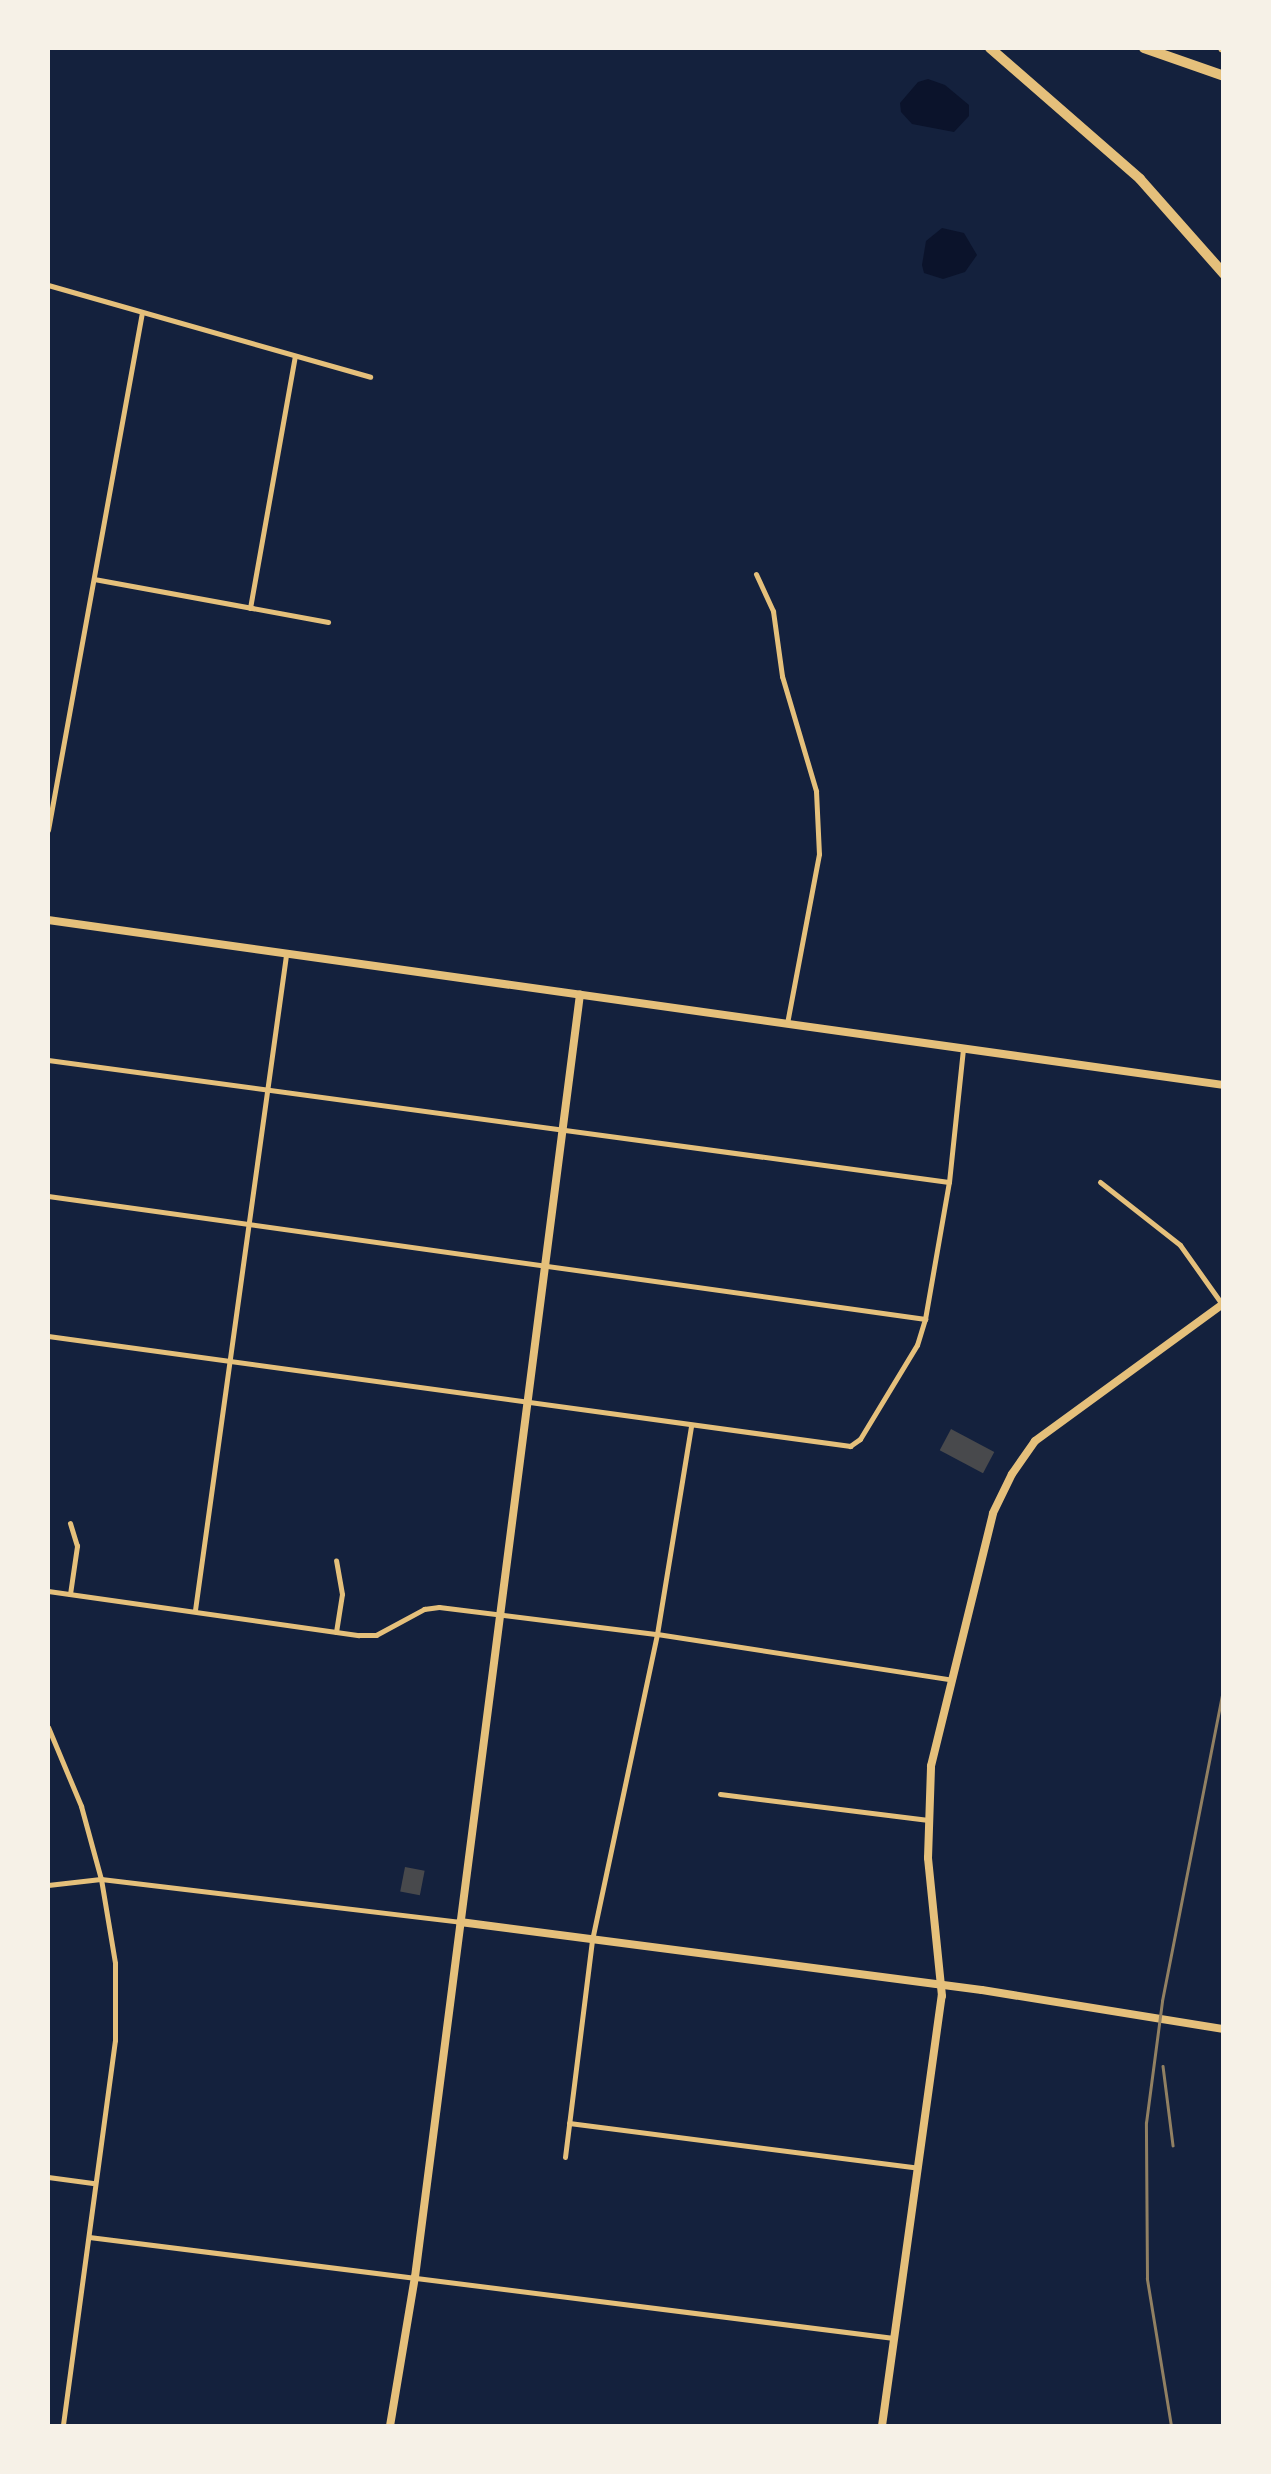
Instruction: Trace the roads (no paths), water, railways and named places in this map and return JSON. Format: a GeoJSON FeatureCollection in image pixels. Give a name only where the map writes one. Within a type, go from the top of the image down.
{"type":"FeatureCollection","features":[{"type":"Feature","properties":{"kind":"highway"},"geometry":{"type":"LineString","coordinates":[[990,48],[1140,178],[1224,274]]}},
{"type":"Feature","properties":{"kind":"highway"},"geometry":{"type":"LineString","coordinates":[[1144,48],[1224,76]]}},
{"type":"Feature","properties":{"kind":"main road"},"geometry":{"type":"LineString","coordinates":[[48,920],[1224,1085]]}},
{"type":"Feature","properties":{"kind":"main road"},"geometry":{"type":"LineString","coordinates":[[390,2426],[415,2277],[580,995]]}},
{"type":"Feature","properties":{"kind":"main road"},"geometry":{"type":"LineString","coordinates":[[882,2426],[942,1984],[928,1820],[934,1750],[993,1513],[1018,1463],[1055,1424],[1222,1303]]}},
{"type":"Feature","properties":{"kind":"main road"},"geometry":{"type":"LineString","coordinates":[[460,1922],[942,1984],[1224,2029]]}},
{"type":"Feature","properties":{"kind":"street"},"geometry":{"type":"LineString","coordinates":[[48,285],[370,376]]}},
{"type":"Feature","properties":{"kind":"street"},"geometry":{"type":"LineString","coordinates":[[48,830],[142,312]]}},
{"type":"Feature","properties":{"kind":"street"},"geometry":{"type":"LineString","coordinates":[[250,608],[295,356]]}},
{"type":"Feature","properties":{"kind":"street"},"geometry":{"type":"LineString","coordinates":[[756,574],[773,611],[782,676],[816,792],[819,854],[787,1024]]}},
{"type":"Feature","properties":{"kind":"street"},"geometry":{"type":"LineString","coordinates":[[94,579],[328,622]]}},
{"type":"Feature","properties":{"kind":"street"},"geometry":{"type":"LineString","coordinates":[[194,1612],[286,954]]}},
{"type":"Feature","properties":{"kind":"street"},"geometry":{"type":"LineString","coordinates":[[48,1336],[850,1446],[860,1440],[917,1345],[925,1319],[949,1182],[963,1048]]}},
{"type":"Feature","properties":{"kind":"street"},"geometry":{"type":"LineString","coordinates":[[48,1060],[949,1182]]}},
{"type":"Feature","properties":{"kind":"street"},"geometry":{"type":"LineString","coordinates":[[1100,1182],[1180,1245],[1222,1303]]}},
{"type":"Feature","properties":{"kind":"street"},"geometry":{"type":"LineString","coordinates":[[48,1196],[925,1319]]}},
{"type":"Feature","properties":{"kind":"street"},"geometry":{"type":"LineString","coordinates":[[564,2157],[592,1940],[656,1634],[691,1426]]}},
{"type":"Feature","properties":{"kind":"street"},"geometry":{"type":"LineString","coordinates":[[70,1523],[77,1546],[70,1594]]}},
{"type":"Feature","properties":{"kind":"street"},"geometry":{"type":"LineString","coordinates":[[336,1562],[342,1594],[336,1632]]}},
{"type":"Feature","properties":{"kind":"street"},"geometry":{"type":"LineString","coordinates":[[48,1591],[376,1635],[424,1608],[500,1614],[949,1680]]}},
{"type":"Feature","properties":{"kind":"street"},"geometry":{"type":"LineString","coordinates":[[48,1727],[81,1806],[101,1879],[115,1963],[115,2040],[63,2426]]}},
{"type":"Feature","properties":{"kind":"street"},"geometry":{"type":"LineString","coordinates":[[720,1794],[928,1820]]}},
{"type":"Feature","properties":{"kind":"street"},"geometry":{"type":"LineString","coordinates":[[48,1885],[101,1879],[460,1922]]}},
{"type":"Feature","properties":{"kind":"street"},"geometry":{"type":"LineString","coordinates":[[569,2123],[918,2168]]}},
{"type":"Feature","properties":{"kind":"street"},"geometry":{"type":"LineString","coordinates":[[48,2177],[93,2183]]}},
{"type":"Feature","properties":{"kind":"street"},"geometry":{"type":"LineString","coordinates":[[90,2237],[894,2338]]}},
{"type":"Feature","properties":{"kind":"water"},"geometry":{"type":"Polygon","coordinates":[[[928,79],[945,85],[969,105],[969,116],[954,132],[912,124],[901,112],[900,103],[918,82],[928,79]]]}},
{"type":"Feature","properties":{"kind":"water"},"geometry":{"type":"Polygon","coordinates":[[[942,228],[964,233],[977,255],[965,272],[943,279],[924,273],[922,265],[926,241],[942,228]]]}},
{"type":"Feature","properties":{"kind":"railway"},"geometry":{"type":"LineString","coordinates":[[1171,2426],[1147,2279],[1146,2123],[1162,2001],[1224,1685]]}},
{"type":"Feature","properties":{"kind":"railway"},"geometry":{"type":"LineString","coordinates":[[1163,2066],[1173,2145]]}}]}
